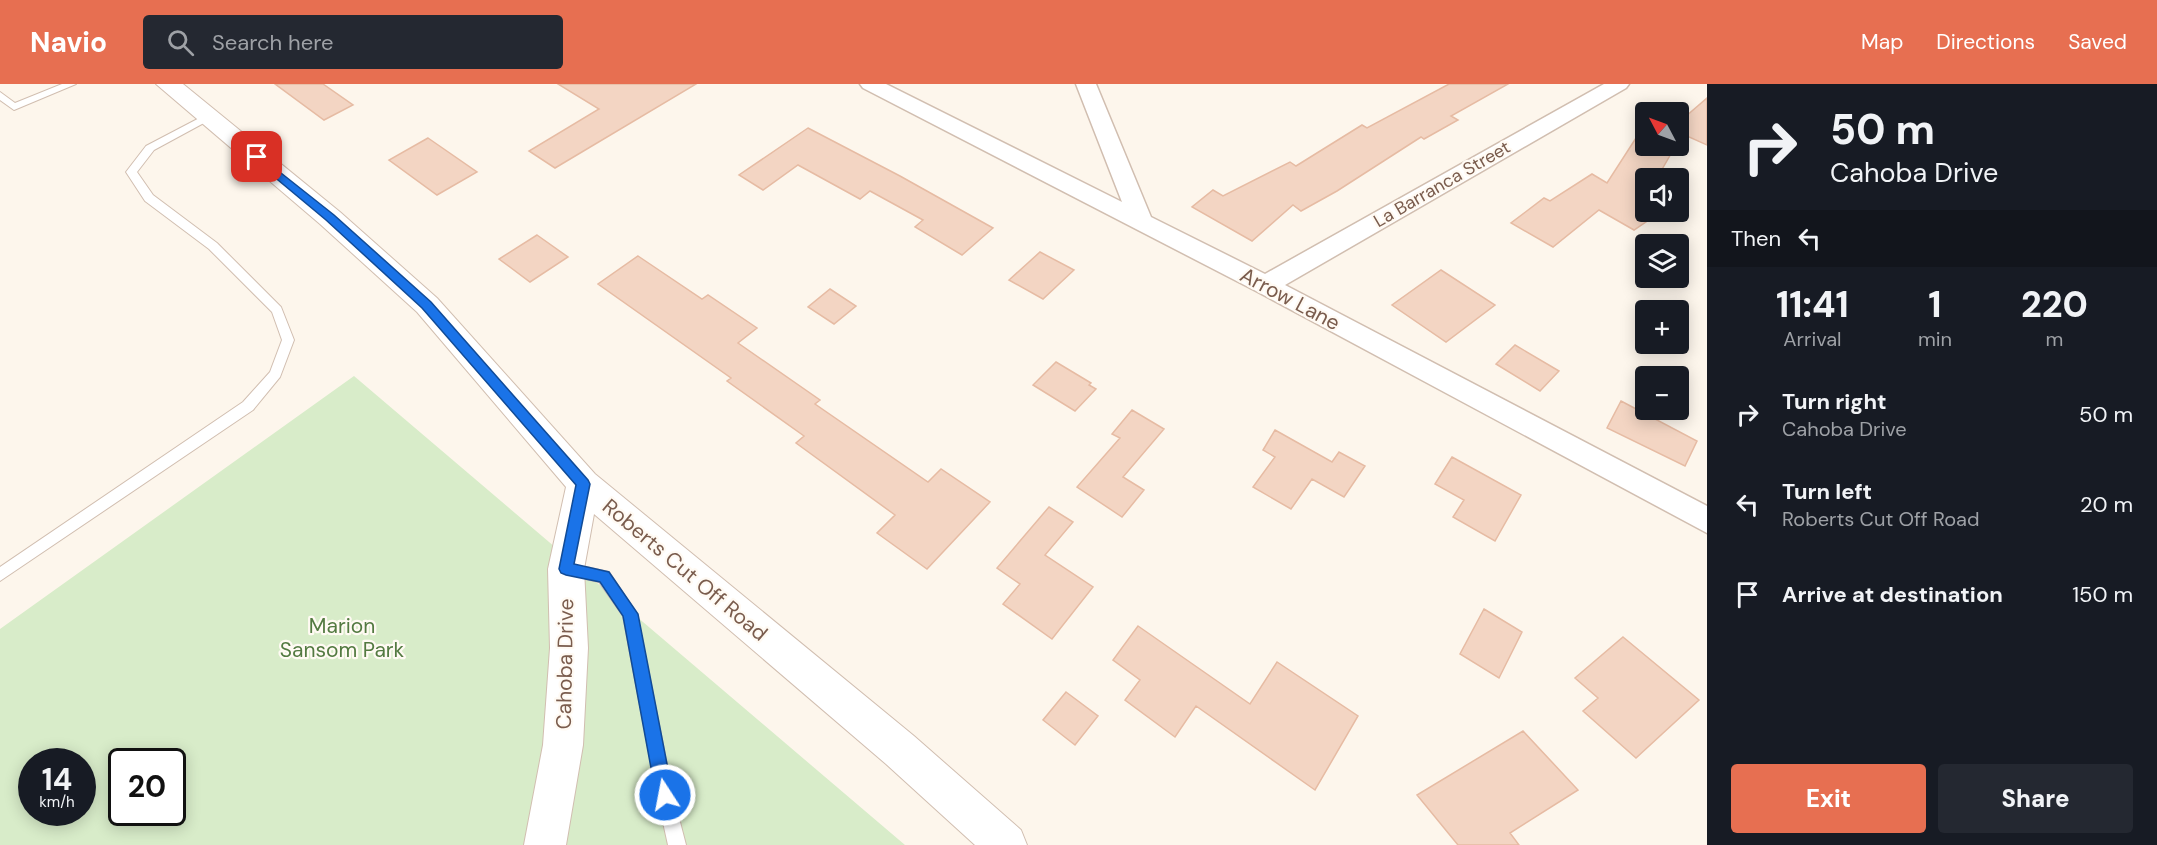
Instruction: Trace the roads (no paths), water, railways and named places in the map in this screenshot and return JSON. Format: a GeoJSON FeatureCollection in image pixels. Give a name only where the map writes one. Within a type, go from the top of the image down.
{"type":"FeatureCollection","features":[{"type":"Feature","properties":{"kind":"street","name":"Roberts Cut Off Road"},"geometry":{"type":"LineString","coordinates":[[168,84],[330,218],[427,305],[583,484],[900,750],[1006,845]]}},
{"type":"Feature","properties":{"kind":"street","name":"Arrow Lane"},"geometry":{"type":"LineString","coordinates":[[870,84],[1265,285],[1707,520]]}},
{"type":"Feature","properties":{"kind":"street"},"geometry":{"type":"LineString","coordinates":[[1086,84],[1141,222]]}},
{"type":"Feature","properties":{"kind":"street","name":"La Barranca Street"},"geometry":{"type":"LineString","coordinates":[[1265,285],[1619,84]]}},
{"type":"Feature","properties":{"kind":"street","name":"Cahoba Drive"},"geometry":{"type":"LineString","coordinates":[[545,845],[563,745],[569,648],[566,569],[583,484]]}},
{"type":"Feature","properties":{"kind":"lane"},"geometry":{"type":"LineString","coordinates":[[0,95],[14,107],[71,84]]}},
{"type":"Feature","properties":{"kind":"lane"},"geometry":{"type":"LineString","coordinates":[[0,575],[248,406],[276,374],[288,340],[277,310],[213,246],[150,198],[131,172],[150,148],[209,116]]}},
{"type":"Feature","properties":{"kind":"lane"},"geometry":{"type":"LineString","coordinates":[[566,569],[604,577],[630,614],[677,845]]}},
{"type":"Feature","properties":{"kind":"park label","name":"Marion Sansom Park"},"geometry":{"type":"Point","coordinates":[342,638]}}]}
